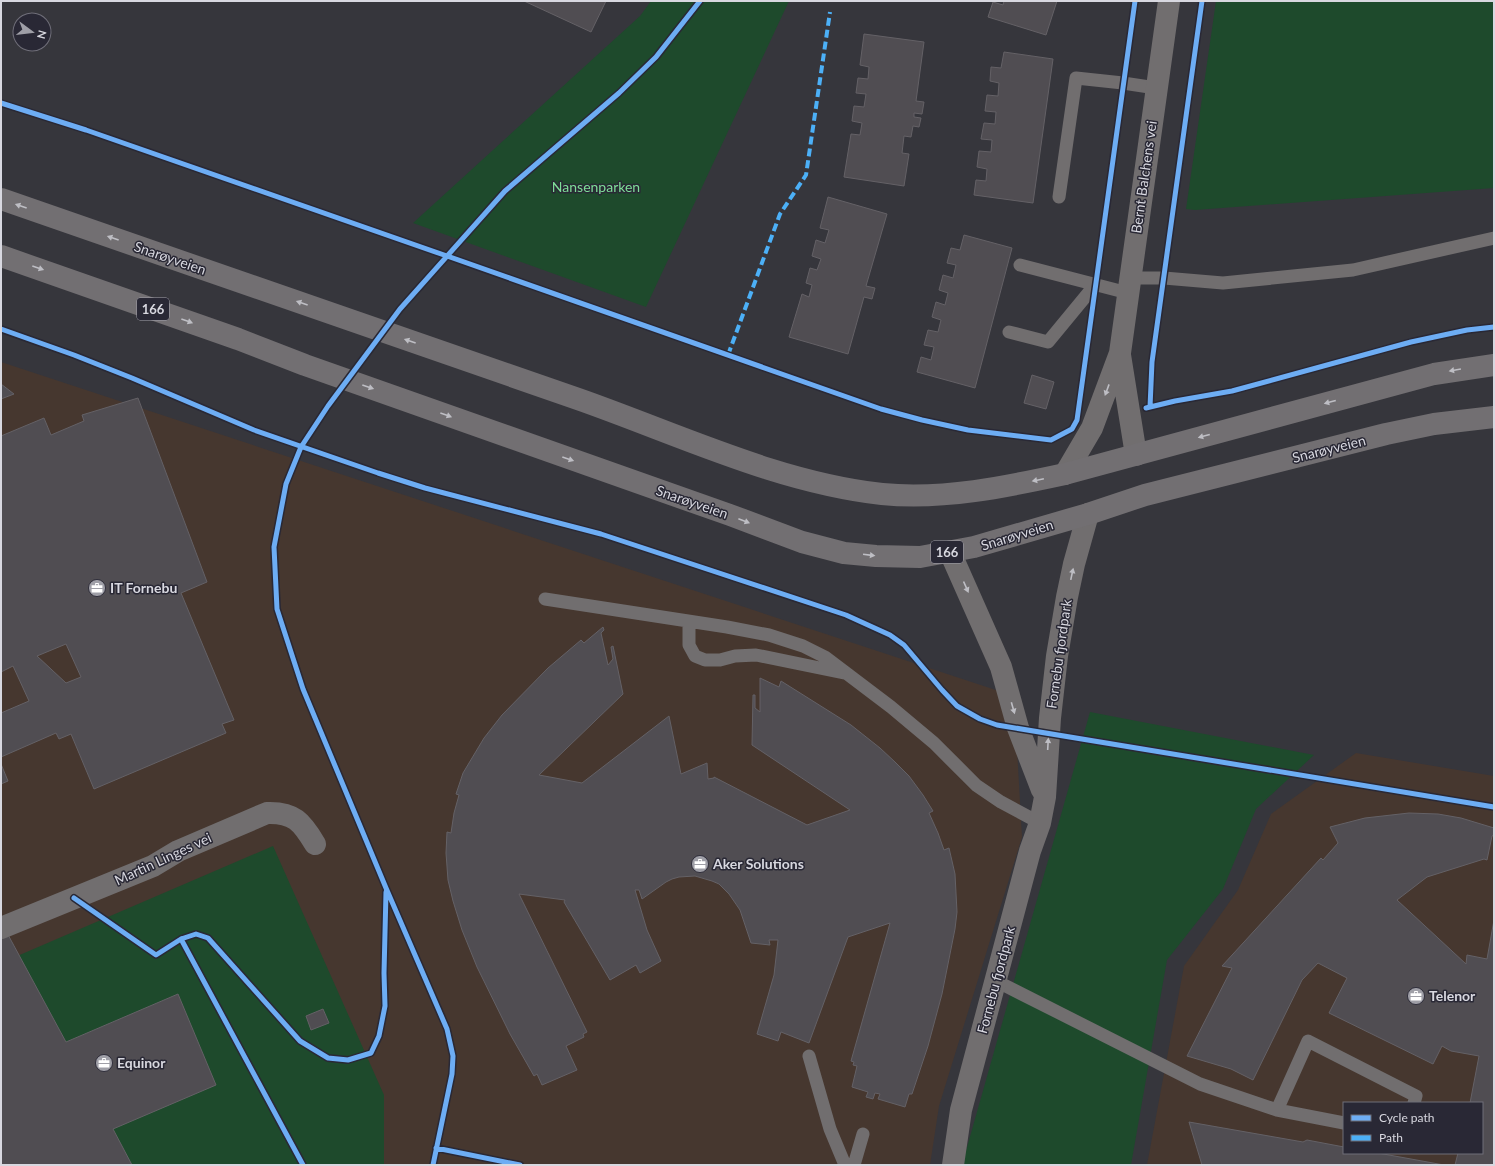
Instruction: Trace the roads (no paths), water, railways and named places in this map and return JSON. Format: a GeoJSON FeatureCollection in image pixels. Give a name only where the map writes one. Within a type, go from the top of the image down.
{"type":"FeatureCollection","features":[{"type":"Feature","properties":{"kind":"main road","name":"Snarøyveien"},"geometry":{"type":"LineString","coordinates":[[1,199],[588,403],[781,472],[849,489],[884,494],[921,496],[960,493],[1004,487],[1065,474]]}},
{"type":"Feature","properties":{"kind":"main road","name":"Snarøyveien"},"geometry":{"type":"LineString","coordinates":[[1,256],[238,339],[305,365],[802,542],[844,553],[876,556],[920,557],[974,548],[1088,514],[1145,495],[1386,434],[1434,424],[1494,417]]}},
{"type":"Feature","properties":{"kind":"main road"},"geometry":{"type":"LineString","coordinates":[[1065,474],[1434,374],[1494,365]]}},
{"type":"Feature","properties":{"kind":"street","name":"Bernt Balchens vei"},"geometry":{"type":"LineString","coordinates":[[1065,474],[1092,428],[1120,353],[1156,88],[1170,1]]}},
{"type":"Feature","properties":{"kind":"street","name":"Bernt Balchens vei"},"geometry":{"type":"LineString","coordinates":[[1120,353],[1136,455]]}},
{"type":"Feature","properties":{"kind":"street","name":"Fornebu fjordpark"},"geometry":{"type":"LineString","coordinates":[[952,1165],[961,1110],[1030,851],[1040,823],[1045,797],[1048,732],[1057,656],[1074,564],[1088,514]]}},
{"type":"Feature","properties":{"kind":"street"},"geometry":{"type":"LineString","coordinates":[[950,552],[1001,667],[1018,728],[1045,797]]}},
{"type":"Feature","properties":{"kind":"street","name":"Martin Linges vei"},"geometry":{"type":"LineString","coordinates":[[1,928],[153,866],[178,851],[267,813],[280,813],[293,817],[305,827],[315,844]]}},
{"type":"Feature","properties":{"kind":"lane"},"geometry":{"type":"LineString","coordinates":[[1060,197],[1076,78],[1156,88]]}},
{"type":"Feature","properties":{"kind":"lane"},"geometry":{"type":"LineString","coordinates":[[1020,265],[1095,285],[1129,285],[1164,278],[1223,283],[1353,270],[1494,238]]}},
{"type":"Feature","properties":{"kind":"lane"},"geometry":{"type":"LineString","coordinates":[[1009,332],[1048,342],[1095,285]]}},
{"type":"Feature","properties":{"kind":"lane"},"geometry":{"type":"LineString","coordinates":[[545,599],[689,622],[727,626],[769,635],[803,646],[825,657],[891,707],[928,739],[976,785],[1000,802],[1040,823]]}},
{"type":"Feature","properties":{"kind":"lane"},"geometry":{"type":"LineString","coordinates":[[689,622],[688,644],[695,656],[705,660],[720,660],[735,656],[756,655],[847,674]]}},
{"type":"Feature","properties":{"kind":"lane"},"geometry":{"type":"LineString","coordinates":[[996,981],[1200,1084],[1277,1110],[1343,1123]]}},
{"type":"Feature","properties":{"kind":"lane"},"geometry":{"type":"LineString","coordinates":[[1277,1110],[1308,1041],[1416,1096],[1414,1102]]}},
{"type":"Feature","properties":{"kind":"lane"},"geometry":{"type":"LineString","coordinates":[[809,1056],[830,1129],[845,1165]]}},
{"type":"Feature","properties":{"kind":"lane"},"geometry":{"type":"LineString","coordinates":[[854,1165],[863,1134]]}},
{"type":"Feature","properties":{"kind":"place","name":"IT Fornebu"},"geometry":{"type":"Point","coordinates":[97,588]}},
{"type":"Feature","properties":{"kind":"place","name":"Aker Solutions"},"geometry":{"type":"Point","coordinates":[700,864]}},
{"type":"Feature","properties":{"kind":"place","name":"Telenor"},"geometry":{"type":"Point","coordinates":[1416,996]}},
{"type":"Feature","properties":{"kind":"place","name":"Equinor"},"geometry":{"type":"Point","coordinates":[104,1063]}},
{"type":"Feature","properties":{"kind":"park label","name":"Nansenparken"},"geometry":{"type":"Point","coordinates":[596,187]}}]}
